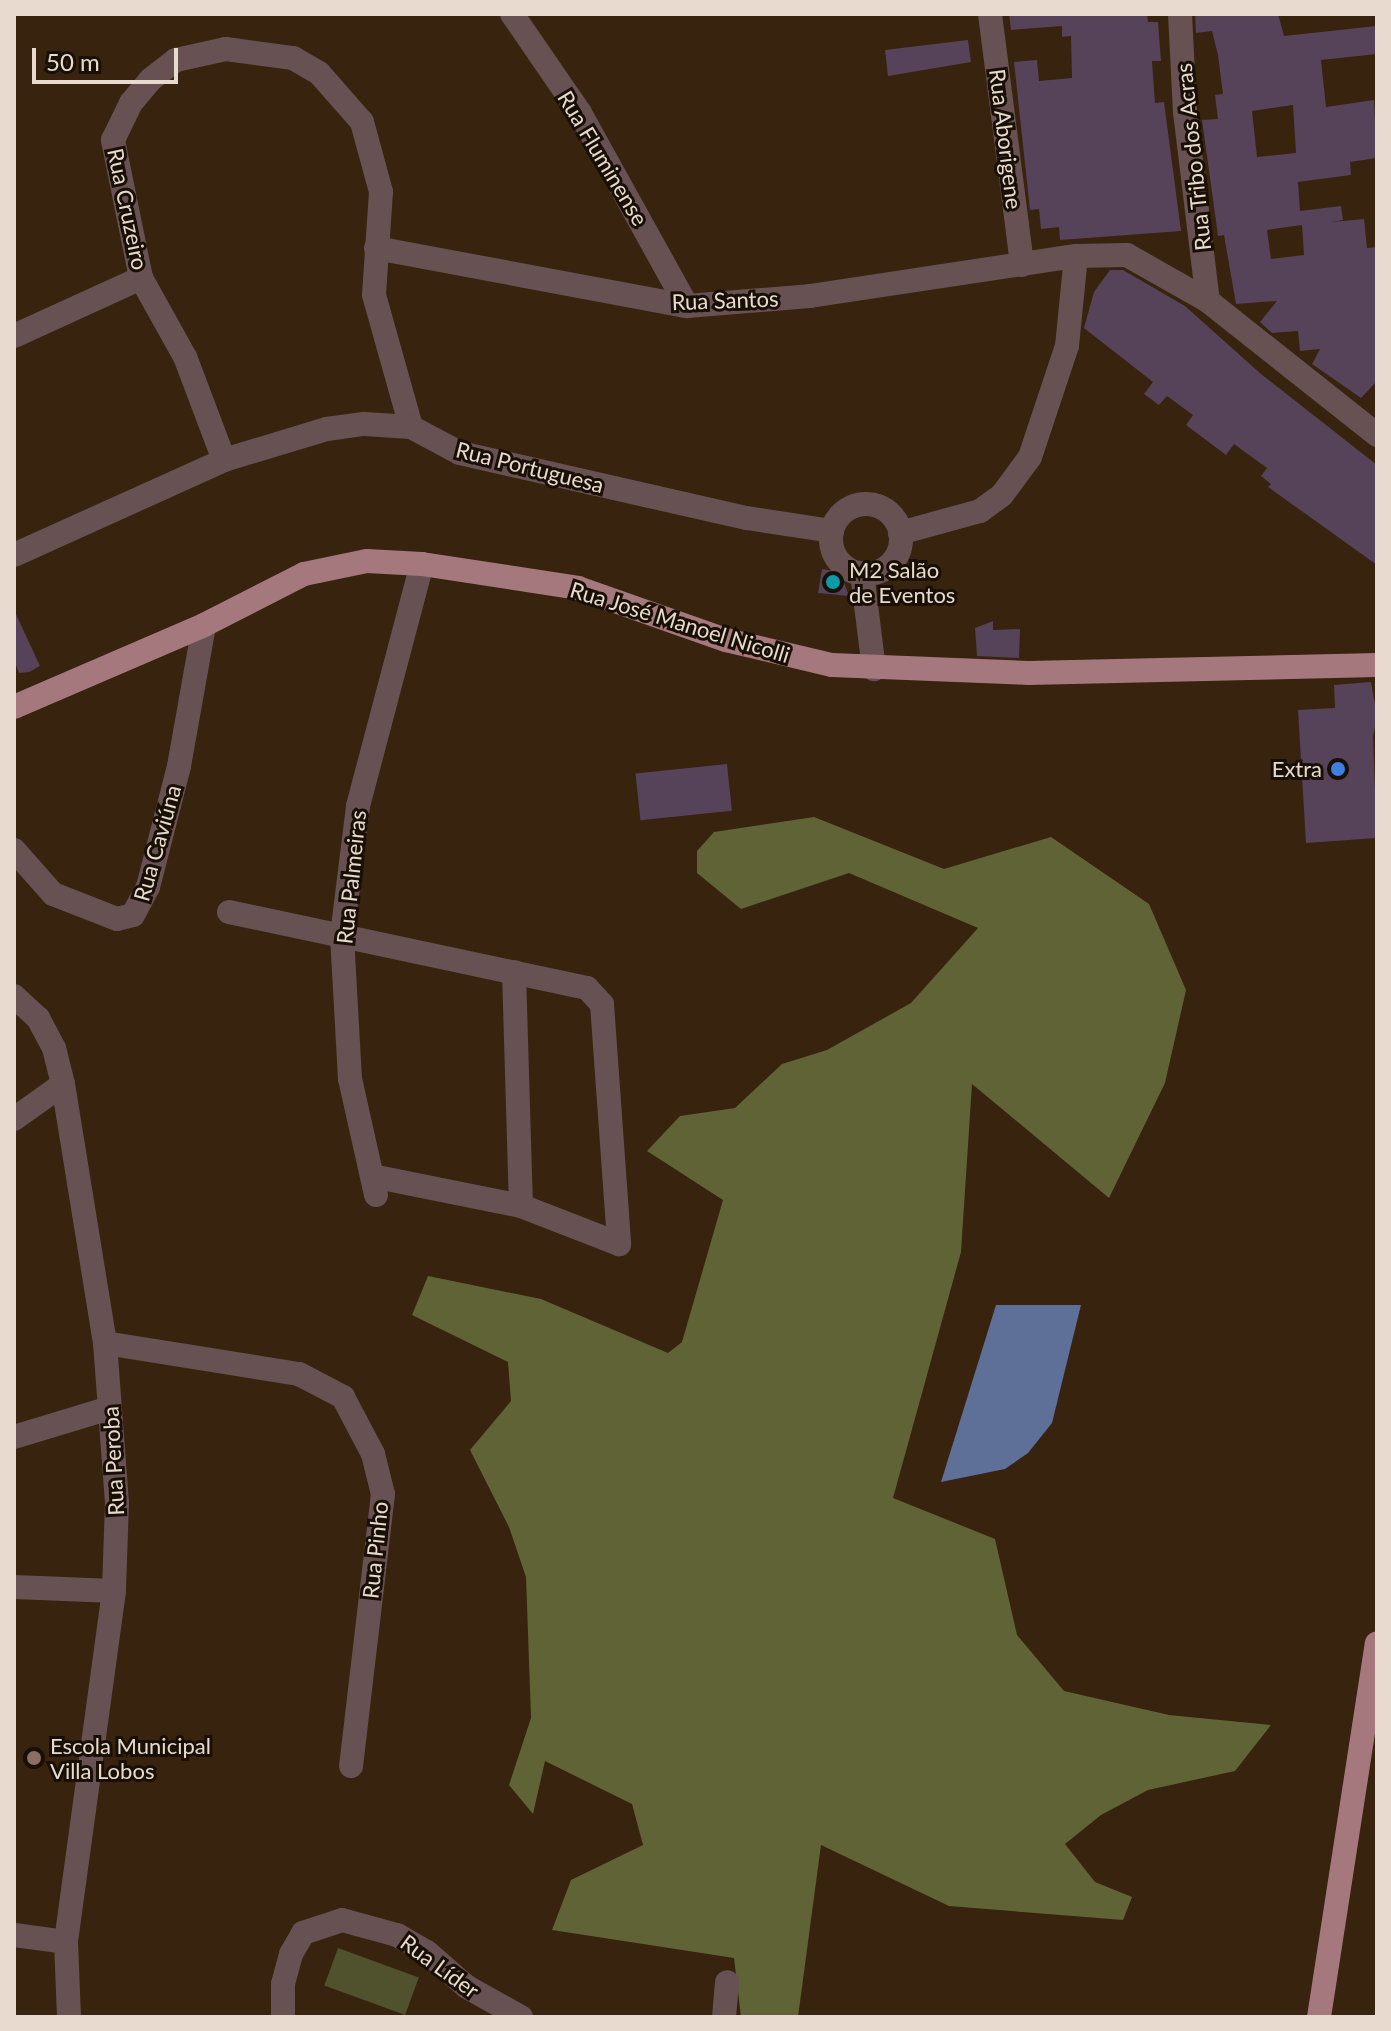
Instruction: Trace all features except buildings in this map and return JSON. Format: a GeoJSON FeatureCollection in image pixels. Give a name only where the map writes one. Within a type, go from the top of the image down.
{"type":"FeatureCollection","features":[{"type":"Feature","properties":{"kind":"main road","name":"Rua José Manoel Nicolli"},"geometry":{"type":"LineString","coordinates":[[14,707],[204,625],[304,574],[367,561],[422,564],[578,588],[750,646],[874,669],[1028,673],[1377,665]]}},
{"type":"Feature","properties":{"kind":"main road"},"geometry":{"type":"LineString","coordinates":[[1319,2017],[1377,1643]]}},
{"type":"Feature","properties":{"kind":"street","name":"Rua Fluminense"},"geometry":{"type":"LineString","coordinates":[[512,14],[580,113],[687,306]]}},
{"type":"Feature","properties":{"kind":"street","name":"Rua Aborigene"},"geometry":{"type":"LineString","coordinates":[[990,14],[1022,265]]}},
{"type":"Feature","properties":{"kind":"street","name":"Rua Tribo dos Acras"},"geometry":{"type":"LineString","coordinates":[[1180,14],[1208,301]]}},
{"type":"Feature","properties":{"kind":"street","name":"Rua Cruzeiro"},"geometry":{"type":"LineString","coordinates":[[224,460],[185,357],[141,278],[115,155],[117,128],[150,80],[176,60],[226,49],[293,58],[344,97],[362,122],[376,159],[381,192],[374,295],[411,427]]}},
{"type":"Feature","properties":{"kind":"street","name":"Rua Santos"},"geometry":{"type":"LineString","coordinates":[[376,248],[687,306],[810,296],[1076,256],[1142,259],[1208,301],[1377,435]]}},
{"type":"Feature","properties":{"kind":"street"},"geometry":{"type":"LineString","coordinates":[[900,533],[980,511],[1022,469],[1067,346],[1076,256]]}},
{"type":"Feature","properties":{"kind":"street"},"geometry":{"type":"LineString","coordinates":[[14,336],[141,278]]}},
{"type":"Feature","properties":{"kind":"street"},"geometry":{"type":"LineString","coordinates":[[1350,415],[1377,407]]}},
{"type":"Feature","properties":{"kind":"street","name":"Rua Portuguesa"},"geometry":{"type":"LineString","coordinates":[[14,555],[224,460],[327,429],[411,427],[460,453],[747,518],[832,531]]}},
{"type":"Feature","properties":{"kind":"street"},"geometry":{"type":"LineString","coordinates":[[872,504],[891,514],[900,533],[891,563],[862,573],[850,570],[834,554],[832,531],[843,512],[872,504]]}},
{"type":"Feature","properties":{"kind":"street","name":"Rua Palmeiras"},"geometry":{"type":"LineString","coordinates":[[422,564],[358,806],[342,935],[350,1079],[374,1185],[521,1206]]}},
{"type":"Feature","properties":{"kind":"street"},"geometry":{"type":"LineString","coordinates":[[862,573],[874,669]]}},
{"type":"Feature","properties":{"kind":"street","name":"Rua Caviúna"},"geometry":{"type":"LineString","coordinates":[[14,850],[53,894],[117,919],[133,915],[148,887],[179,766],[204,625]]}},
{"type":"Feature","properties":{"kind":"street"},"geometry":{"type":"LineString","coordinates":[[229,912],[342,935],[514,972],[587,988],[602,1004],[619,1244],[521,1206],[514,972]]}},
{"type":"Feature","properties":{"kind":"street","name":"Rua Peroba"},"geometry":{"type":"LineString","coordinates":[[14,996],[38,1018],[54,1048],[63,1084],[105,1343],[117,1503],[114,1591],[66,1942],[69,2017]]}},
{"type":"Feature","properties":{"kind":"street"},"geometry":{"type":"LineString","coordinates":[[14,1119],[63,1084]]}},
{"type":"Feature","properties":{"kind":"street","name":"Rua Pinho"},"geometry":{"type":"LineString","coordinates":[[105,1343],[299,1374],[343,1397],[373,1454],[383,1494],[351,1766]]}},
{"type":"Feature","properties":{"kind":"street"},"geometry":{"type":"LineString","coordinates":[[14,1437],[110,1408]]}},
{"type":"Feature","properties":{"kind":"street"},"geometry":{"type":"LineString","coordinates":[[14,1587],[114,1591]]}},
{"type":"Feature","properties":{"kind":"street","name":"Rua Líder"},"geometry":{"type":"LineString","coordinates":[[283,2017],[283,1984],[291,1954],[303,1933],[342,1920],[397,1935],[427,1952],[467,1987],[521,2017]]}},
{"type":"Feature","properties":{"kind":"street"},"geometry":{"type":"LineString","coordinates":[[14,1935],[66,1942]]}},
{"type":"Feature","properties":{"kind":"street"},"geometry":{"type":"LineString","coordinates":[[724,2017],[727,1982]]}},
{"type":"Feature","properties":{"kind":"green space"},"geometry":{"type":"Polygon","coordinates":[[[814,817],[944,869],[1051,837],[1149,904],[1186,990],[1165,1083],[1109,1198],[972,1084],[961,1252],[893,1498],[995,1539],[1017,1635],[1064,1691],[1169,1715],[1271,1725],[1235,1771],[1148,1790],[1101,1815],[1065,1844],[1095,1882],[1132,1897],[1123,1920],[949,1906],[821,1845],[798,2017],[741,2017],[734,1958],[552,1930],[571,1880],[643,1845],[632,1804],[545,1761],[533,1814],[509,1785],[531,1718],[526,1577],[509,1527],[470,1450],[511,1401],[508,1362],[412,1315],[428,1276],[541,1299],[668,1353],[682,1342],[723,1200],[647,1151],[680,1116],[735,1108],[782,1064],[827,1050],[911,1003],[978,928],[849,873],[741,909],[697,873],[697,851],[714,832],[814,817]]]}},
{"type":"Feature","properties":{"kind":"green space"},"geometry":{"type":"Polygon","coordinates":[[[338,1948],[419,1977],[405,2015],[324,1986],[338,1948]]]}},
{"type":"Feature","properties":{"kind":"water"},"geometry":{"type":"Polygon","coordinates":[[[996,1305],[1081,1305],[1052,1423],[1028,1453],[1005,1469],[941,1482],[996,1305]]]}},
{"type":"Feature","properties":{"kind":"place","name":"M2 Salão de Eventos"},"geometry":{"type":"Point","coordinates":[833,582]}},
{"type":"Feature","properties":{"kind":"place","name":"Extra"},"geometry":{"type":"Point","coordinates":[1338,769]}},
{"type":"Feature","properties":{"kind":"place","name":"Escola Municipal Villa Lobos"},"geometry":{"type":"Point","coordinates":[34,1758]}}]}
